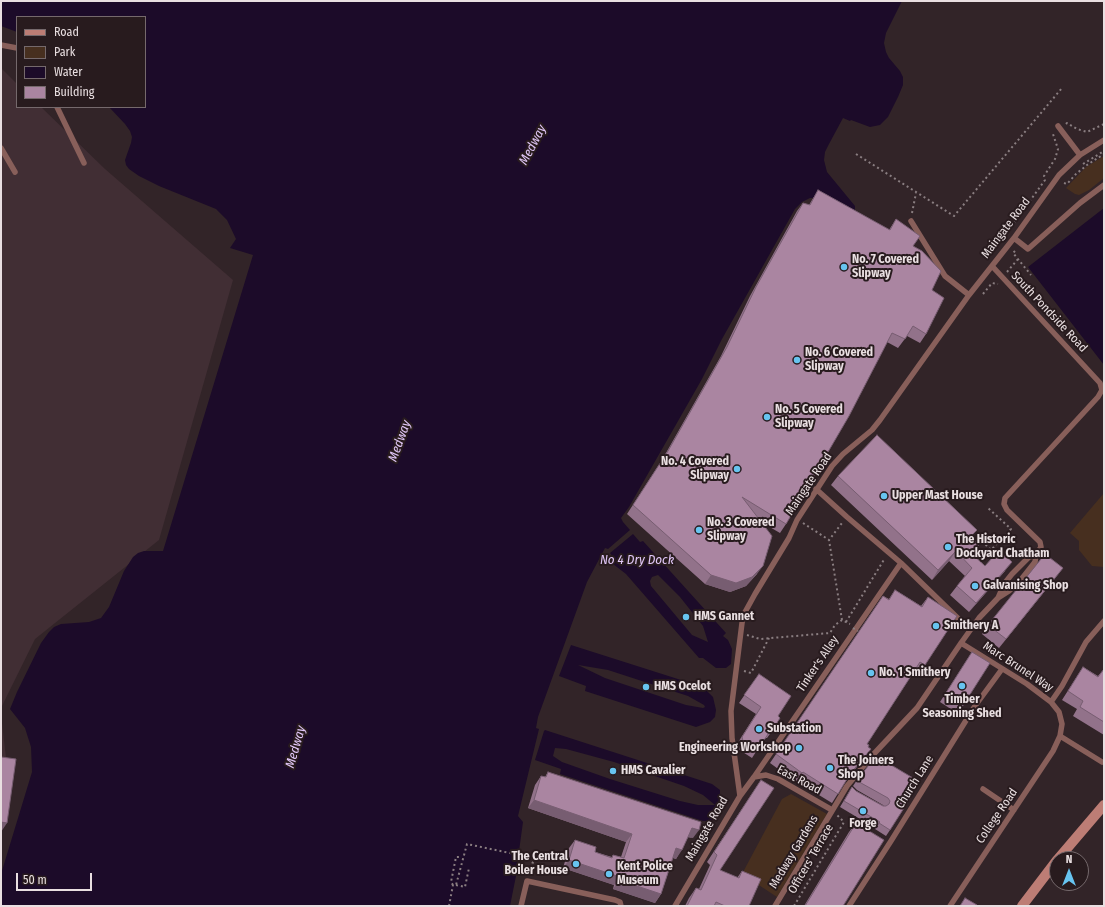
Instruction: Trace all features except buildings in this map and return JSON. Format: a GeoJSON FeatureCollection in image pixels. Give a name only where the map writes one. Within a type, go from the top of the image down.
{"type":"FeatureCollection","features":[{"type":"Feature","properties":{"kind":"street"},"geometry":{"type":"LineString","coordinates":[[1066,851],[1104,805]]}},
{"type":"Feature","properties":{"kind":"street"},"geometry":{"type":"LineString","coordinates":[[1022,906],[1049,872]]}},
{"type":"Feature","properties":{"kind":"lane"},"geometry":{"type":"LineString","coordinates":[[1,45],[16,48]]}},
{"type":"Feature","properties":{"kind":"lane"},"geometry":{"type":"LineString","coordinates":[[57,108],[84,163]]}},
{"type":"Feature","properties":{"kind":"lane"},"geometry":{"type":"LineString","coordinates":[[1059,127],[1080,155]]}},
{"type":"Feature","properties":{"kind":"lane","name":"Maingate Road"},"geometry":{"type":"LineString","coordinates":[[674,906],[740,796],[732,738],[731,711],[740,633],[744,614],[755,594],[789,538],[797,520],[816,489],[836,461],[872,430],[880,420],[969,295],[1014,238],[1059,175],[1080,155],[1104,140]]}},
{"type":"Feature","properties":{"kind":"lane"},"geometry":{"type":"LineString","coordinates":[[1,148],[15,172]]}},
{"type":"Feature","properties":{"kind":"lane"},"geometry":{"type":"LineString","coordinates":[[1014,238],[1028,249],[1104,185]]}},
{"type":"Feature","properties":{"kind":"lane"},"geometry":{"type":"LineString","coordinates":[[911,221],[945,276],[969,295]]}},
{"type":"Feature","properties":{"kind":"lane","name":"South Pondside Road"},"geometry":{"type":"LineString","coordinates":[[992,266],[1100,384],[1103,390]]}},
{"type":"Feature","properties":{"kind":"lane"},"geometry":{"type":"LineString","coordinates":[[998,598],[1010,591],[1026,574],[1035,562],[1036,555],[1040,548],[1040,542],[1007,510],[1004,504],[1005,498],[1103,390]]}},
{"type":"Feature","properties":{"kind":"lane"},"geometry":{"type":"LineString","coordinates":[[816,489],[846,517],[889,552],[970,630]]}},
{"type":"Feature","properties":{"kind":"lane"},"geometry":{"type":"LineString","coordinates":[[998,598],[1004,584],[1012,574],[1029,557],[1036,555]]}},
{"type":"Feature","properties":{"kind":"lane","name":"Tinker's Alley"},"geometry":{"type":"LineString","coordinates":[[754,777],[901,563]]}},
{"type":"Feature","properties":{"kind":"lane","name":"Medway Gardens"},"geometry":{"type":"LineString","coordinates":[[775,906],[832,810],[870,758],[917,708],[961,642],[998,598]]}},
{"type":"Feature","properties":{"kind":"lane"},"geometry":{"type":"LineString","coordinates":[[1051,702],[1062,686],[1086,642],[1104,621]]}},
{"type":"Feature","properties":{"kind":"lane","name":"Marc Brunel Way"},"geometry":{"type":"LineString","coordinates":[[961,642],[1027,684],[1051,702],[1059,712],[1062,724],[1060,736]]}},
{"type":"Feature","properties":{"kind":"lane","name":"Church Lane"},"geometry":{"type":"LineString","coordinates":[[849,906],[975,706],[1002,669]]}},
{"type":"Feature","properties":{"kind":"lane"},"geometry":{"type":"LineString","coordinates":[[1060,736],[1102,762]]}},
{"type":"Feature","properties":{"kind":"lane","name":"College Road"},"geometry":{"type":"LineString","coordinates":[[950,906],[1053,751],[1060,736]]}},
{"type":"Feature","properties":{"kind":"lane","name":"East Road"},"geometry":{"type":"LineString","coordinates":[[754,777],[766,775],[778,779],[832,810]]}},
{"type":"Feature","properties":{"kind":"lane"},"geometry":{"type":"LineString","coordinates":[[740,796],[754,777]]}},
{"type":"Feature","properties":{"kind":"lane"},"geometry":{"type":"LineString","coordinates":[[983,789],[1014,810]]}},
{"type":"Feature","properties":{"kind":"lane"},"geometry":{"type":"LineString","coordinates":[[521,906],[527,880],[620,904]]}},
{"type":"Feature","properties":{"kind":"path"},"geometry":{"type":"LineString","coordinates":[[856,154],[954,216],[1062,88]]}},
{"type":"Feature","properties":{"kind":"path"},"geometry":{"type":"LineString","coordinates":[[1007,232],[1045,180],[1046,174],[1055,159],[1058,149],[1053,134],[1059,127],[1068,123],[1077,129],[1087,132],[1104,124]]}},
{"type":"Feature","properties":{"kind":"path"},"geometry":{"type":"LineString","coordinates":[[1104,151],[1083,164],[1064,183],[1067,184],[1082,169],[1104,154]]}},
{"type":"Feature","properties":{"kind":"path"},"geometry":{"type":"LineString","coordinates":[[911,221],[916,193]]}},
{"type":"Feature","properties":{"kind":"path"},"geometry":{"type":"LineString","coordinates":[[1020,243],[1013,253],[1031,275]]}},
{"type":"Feature","properties":{"kind":"path"},"geometry":{"type":"LineString","coordinates":[[1008,272],[1018,259]]}},
{"type":"Feature","properties":{"kind":"path"},"geometry":{"type":"LineString","coordinates":[[983,294],[992,283],[1003,286]]}},
{"type":"Feature","properties":{"kind":"path"},"geometry":{"type":"LineString","coordinates":[[982,541],[992,550],[1011,529],[988,508]]}},
{"type":"Feature","properties":{"kind":"path"},"geometry":{"type":"LineString","coordinates":[[842,620],[829,540],[846,517]]}},
{"type":"Feature","properties":{"kind":"path"},"geometry":{"type":"LineString","coordinates":[[797,520],[829,540]]}},
{"type":"Feature","properties":{"kind":"path"},"geometry":{"type":"LineString","coordinates":[[846,622],[889,552]]}},
{"type":"Feature","properties":{"kind":"path"},"geometry":{"type":"LineString","coordinates":[[842,620],[850,624]]}},
{"type":"Feature","properties":{"kind":"path"},"geometry":{"type":"LineString","coordinates":[[740,633],[760,639],[830,633],[835,624],[842,620]]}},
{"type":"Feature","properties":{"kind":"path"},"geometry":{"type":"LineString","coordinates":[[853,628],[858,631]]}},
{"type":"Feature","properties":{"kind":"path"},"geometry":{"type":"LineString","coordinates":[[736,670],[751,673],[770,638]]}},
{"type":"Feature","properties":{"kind":"path","name":"Officers' Terrace"},"geometry":{"type":"LineString","coordinates":[[794,906],[844,822]]}},
{"type":"Feature","properties":{"kind":"path"},"geometry":{"type":"LineString","coordinates":[[456,885],[468,844],[524,856]]}},
{"type":"Feature","properties":{"kind":"path"},"geometry":{"type":"LineString","coordinates":[[449,906],[453,885],[451,882],[456,857],[459,857]]}},
{"type":"Feature","properties":{"kind":"path"},"geometry":{"type":"LineString","coordinates":[[453,885],[466,887],[469,868]]}},
{"type":"Feature","properties":{"kind":"shaded area"},"geometry":{"type":"Polygon","coordinates":[[[1,68],[16,83],[16,108],[42,108],[105,169],[233,280],[159,540],[35,639],[2,706],[1,714],[1,68]]]}},
{"type":"Feature","properties":{"kind":"shaded area"},"geometry":{"type":"Polygon","coordinates":[[[1,714],[6,758],[10,768],[1,835],[1,714]]]}},
{"type":"Feature","properties":{"kind":"green space"},"geometry":{"type":"Polygon","coordinates":[[[1104,156],[1104,178],[1089,190],[1079,195],[1066,188],[1086,167],[1104,156]]]}},
{"type":"Feature","properties":{"kind":"green space"},"geometry":{"type":"Polygon","coordinates":[[[1104,493],[1104,567],[1092,566],[1079,550],[1079,541],[1070,533],[1104,493]]]}},
{"type":"Feature","properties":{"kind":"green space"},"geometry":{"type":"Polygon","coordinates":[[[791,794],[827,814],[777,897],[742,874],[782,799],[791,794]]]}},
{"type":"Feature","properties":{"kind":"water","name":"Medway"},"geometry":{"type":"Polygon","coordinates":[[[1,1],[902,1],[886,33],[884,43],[889,58],[903,77],[903,85],[888,117],[880,125],[870,127],[843,118],[825,152],[824,160],[827,172],[855,206],[855,210],[818,198],[810,198],[802,202],[795,209],[722,339],[702,379],[629,507],[621,518],[630,530],[608,549],[605,548],[587,582],[538,717],[536,728],[539,729],[518,816],[523,822],[519,861],[510,906],[1,906],[1,874],[32,772],[31,747],[25,728],[10,709],[41,643],[49,632],[54,627],[61,624],[89,622],[101,618],[109,607],[124,571],[133,557],[144,551],[163,551],[253,255],[230,248],[236,239],[227,220],[216,209],[159,186],[139,176],[126,165],[125,160],[132,137],[125,124],[110,108],[146,108],[146,16],[16,16],[16,32],[1,26],[1,1]]]}},
{"type":"Feature","properties":{"kind":"water"},"geometry":{"type":"Polygon","coordinates":[[[1104,208],[1104,365],[1028,267],[1104,208]]]}},
{"type":"Feature","properties":{"kind":"water","name":"No 4 Dry Dock"},"geometry":{"type":"Polygon","coordinates":[[[633,534],[640,542],[643,541],[726,633],[723,636],[728,640],[732,649],[731,664],[726,668],[716,668],[703,658],[699,658],[626,574],[613,564],[615,560],[610,553],[633,534]],[[658,575],[652,577],[650,581],[651,586],[692,635],[708,642],[703,626],[680,597],[658,575]]]}},
{"type":"Feature","properties":{"kind":"water"},"geometry":{"type":"Polygon","coordinates":[[[571,645],[703,687],[713,697],[716,710],[715,717],[710,722],[696,727],[585,691],[586,686],[559,676],[571,645]],[[578,665],[605,678],[686,705],[703,708],[705,707],[688,696],[608,670],[578,665]]]}},
{"type":"Feature","properties":{"kind":"water"},"geometry":{"type":"Polygon","coordinates":[[[545,730],[712,784],[720,790],[720,801],[716,817],[711,821],[703,821],[560,774],[561,769],[535,760],[545,730]],[[555,748],[553,756],[562,762],[680,801],[698,805],[715,805],[703,795],[684,786],[614,762],[566,749],[555,748]]]}},
{"type":"Feature","properties":{"kind":"place","name":"No. 7 Covered Slipway"},"geometry":{"type":"Point","coordinates":[844,267]}},
{"type":"Feature","properties":{"kind":"place","name":"No. 6 Covered Slipway"},"geometry":{"type":"Point","coordinates":[797,360]}},
{"type":"Feature","properties":{"kind":"place","name":"No. 5 Covered Slipway"},"geometry":{"type":"Point","coordinates":[767,417]}},
{"type":"Feature","properties":{"kind":"place","name":"No. 4 Covered Slipway"},"geometry":{"type":"Point","coordinates":[737,469]}},
{"type":"Feature","properties":{"kind":"place","name":"Upper Mast House"},"geometry":{"type":"Point","coordinates":[884,496]}},
{"type":"Feature","properties":{"kind":"place","name":"No. 3 Covered Slipway"},"geometry":{"type":"Point","coordinates":[699,530]}},
{"type":"Feature","properties":{"kind":"place","name":"The Historic Dockyard Chatham"},"geometry":{"type":"Point","coordinates":[948,547]}},
{"type":"Feature","properties":{"kind":"place","name":"Galvanising Shop"},"geometry":{"type":"Point","coordinates":[975,586]}},
{"type":"Feature","properties":{"kind":"place","name":"HMS Gannet"},"geometry":{"type":"Point","coordinates":[686,617]}},
{"type":"Feature","properties":{"kind":"place","name":"Smithery A"},"geometry":{"type":"Point","coordinates":[936,626]}},
{"type":"Feature","properties":{"kind":"place","name":"No. 1 Smithery"},"geometry":{"type":"Point","coordinates":[871,673]}},
{"type":"Feature","properties":{"kind":"place","name":"Timber Seasoning Shed"},"geometry":{"type":"Point","coordinates":[962,686]}},
{"type":"Feature","properties":{"kind":"place","name":"HMS Ocelot"},"geometry":{"type":"Point","coordinates":[646,687]}},
{"type":"Feature","properties":{"kind":"place","name":"Substation"},"geometry":{"type":"Point","coordinates":[759,729]}},
{"type":"Feature","properties":{"kind":"place","name":"Engineering Workshop"},"geometry":{"type":"Point","coordinates":[799,748]}},
{"type":"Feature","properties":{"kind":"place","name":"The Joiners Shop"},"geometry":{"type":"Point","coordinates":[830,768]}},
{"type":"Feature","properties":{"kind":"place","name":"HMS Cavalier"},"geometry":{"type":"Point","coordinates":[613,771]}},
{"type":"Feature","properties":{"kind":"place","name":"Forge"},"geometry":{"type":"Point","coordinates":[863,811]}},
{"type":"Feature","properties":{"kind":"place","name":"The Central Boiler House"},"geometry":{"type":"Point","coordinates":[576,864]}},
{"type":"Feature","properties":{"kind":"place","name":"Kent Police Museum"},"geometry":{"type":"Point","coordinates":[609,874]}}]}
